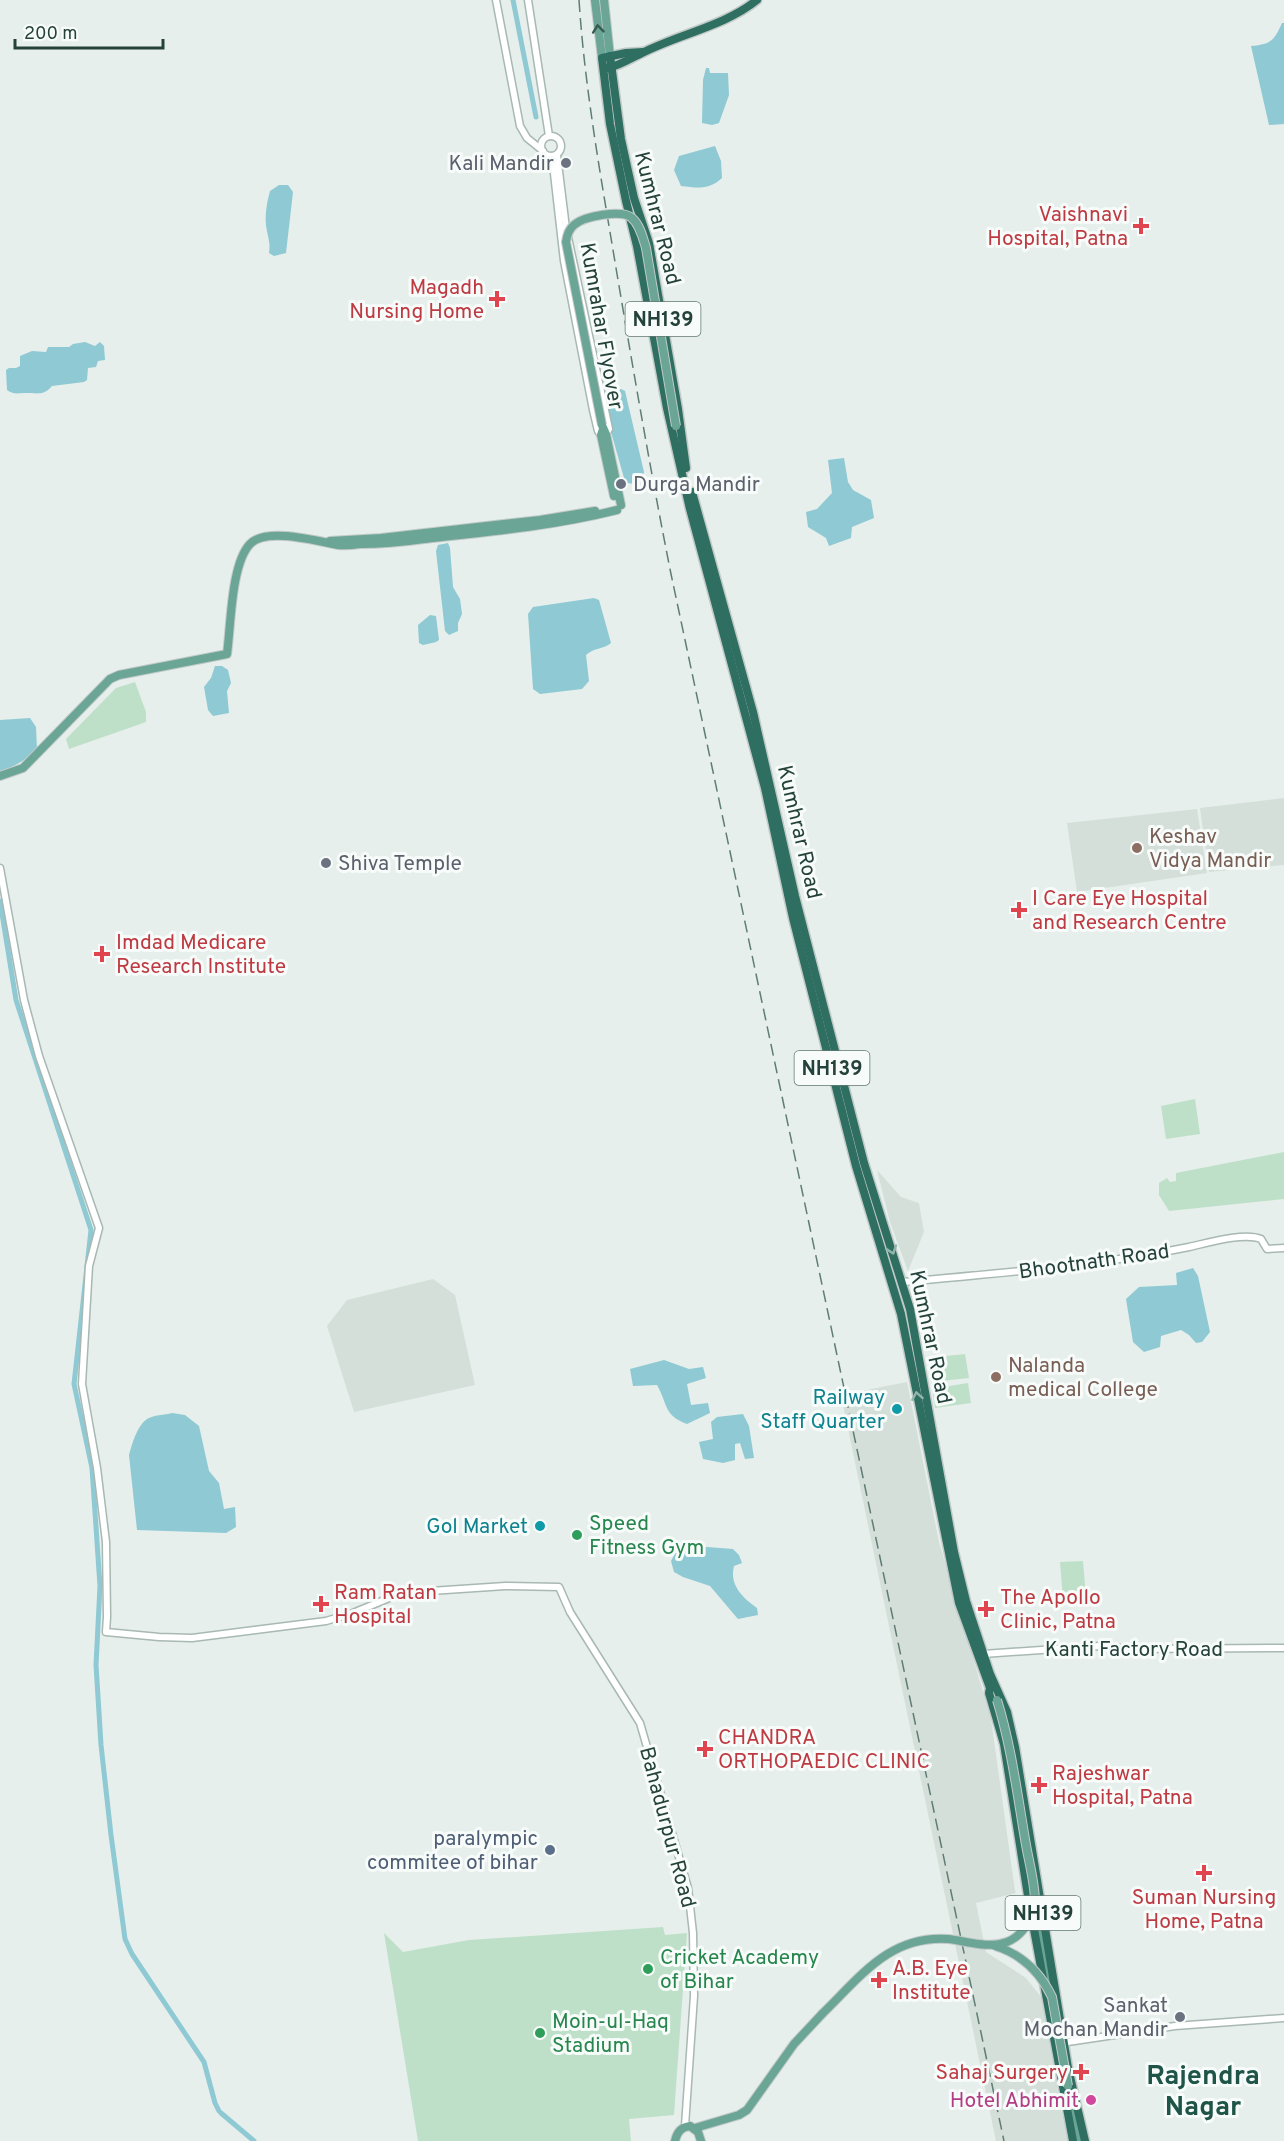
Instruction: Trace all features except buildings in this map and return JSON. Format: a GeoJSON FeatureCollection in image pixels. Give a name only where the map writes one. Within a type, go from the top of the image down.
{"type":"FeatureCollection","features":[{"type":"Feature","properties":{"kind":"highway"},"geometry":{"type":"LineString","coordinates":[[607,68],[626,63],[643,52],[735,14],[757,0]]}},
{"type":"Feature","properties":{"kind":"highway"},"geometry":{"type":"LineString","coordinates":[[606,57],[643,52]]}},
{"type":"Feature","properties":{"kind":"highway","name":"Kumhrar Road"},"geometry":{"type":"LineString","coordinates":[[606,57],[610,124],[626,205]]}},
{"type":"Feature","properties":{"kind":"highway","name":"Kumhrar Road"},"geometry":{"type":"LineString","coordinates":[[607,68],[637,206],[649,243],[679,442],[708,582],[733,657],[839,1079],[910,1309],[962,1602]]}},
{"type":"Feature","properties":{"kind":"highway"},"geometry":{"type":"LineString","coordinates":[[626,205],[637,206]]}},
{"type":"Feature","properties":{"kind":"highway","name":"NH139"},"geometry":{"type":"LineString","coordinates":[[626,205],[637,246],[667,408],[679,442]]}},
{"type":"Feature","properties":{"kind":"highway","name":"Kumhrar Road"},"geometry":{"type":"LineString","coordinates":[[839,1079],[856,1166],[900,1314],[962,1602],[993,1687]]}},
{"type":"Feature","properties":{"kind":"highway","name":"NH139"},"geometry":{"type":"LineString","coordinates":[[962,1602],[983,1654],[993,1687],[989,1692],[1004,1744],[1029,1902],[1060,2043],[1085,2141]]}},
{"type":"Feature","properties":{"kind":"highway","name":"NH139"},"geometry":{"type":"LineString","coordinates":[[1060,2043],[1073,2141]]}},
{"type":"Feature","properties":{"kind":"main road"},"geometry":{"type":"LineString","coordinates":[[595,0],[606,57]]}},
{"type":"Feature","properties":{"kind":"main road"},"geometry":{"type":"LineString","coordinates":[[604,0],[606,57]]}},
{"type":"Feature","properties":{"kind":"main road","name":"Kumrahar Flyover"},"geometry":{"type":"LineString","coordinates":[[0,776],[23,768],[110,680],[122,674],[227,654],[236,573],[242,555],[256,539],[274,535],[328,542],[336,539],[381,538],[540,520],[617,507],[566,242],[570,230],[580,221],[621,213],[632,217],[640,229],[646,248],[679,442]]}},
{"type":"Feature","properties":{"kind":"main road"},"geometry":{"type":"LineString","coordinates":[[993,1687],[1011,1748],[1035,1904],[1078,2141]]}},
{"type":"Feature","properties":{"kind":"main road"},"geometry":{"type":"LineString","coordinates":[[675,2141],[677,2133],[685,2126],[694,2128],[739,2115],[748,2109],[794,2044],[823,2013],[882,1958],[904,1944],[925,1939],[991,1944],[1007,1942],[1022,1932],[1035,1904]]}},
{"type":"Feature","properties":{"kind":"main road"},"geometry":{"type":"LineString","coordinates":[[991,1944],[1022,1959],[1038,1975],[1052,1997]]}},
{"type":"Feature","properties":{"kind":"main road"},"geometry":{"type":"LineString","coordinates":[[701,2139],[707,2124]]}},
{"type":"Feature","properties":{"kind":"main road"},"geometry":{"type":"LineString","coordinates":[[694,2128],[701,2139]]}},
{"type":"Feature","properties":{"kind":"street"},"geometry":{"type":"LineString","coordinates":[[496,0],[520,126],[527,138],[543,151],[554,155]]}},
{"type":"Feature","properties":{"kind":"street"},"geometry":{"type":"LineString","coordinates":[[528,0],[549,136]]}},
{"type":"Feature","properties":{"kind":"street"},"geometry":{"type":"LineString","coordinates":[[543,151],[542,143],[549,136]]}},
{"type":"Feature","properties":{"kind":"street"},"geometry":{"type":"LineString","coordinates":[[549,136],[561,141],[561,149],[554,155]]}},
{"type":"Feature","properties":{"kind":"street"},"geometry":{"type":"LineString","coordinates":[[554,155],[566,228],[609,429],[603,431],[593,410],[564,261],[554,155]]}},
{"type":"Feature","properties":{"kind":"street","name":"Bahadurpur Road"},"geometry":{"type":"LineString","coordinates":[[0,868],[24,1000],[39,1056],[99,1228],[89,1266],[82,1384],[97,1468],[106,1542],[106,1632],[192,1638],[326,1621],[353,1613],[401,1593],[516,1585],[559,1587],[570,1612],[640,1723],[688,1888],[693,1933],[694,1986],[685,2126]]}},
{"type":"Feature","properties":{"kind":"street","name":"Bhootnath Road"},"geometry":{"type":"LineString","coordinates":[[903,1282],[1077,1266],[1243,1238],[1258,1237],[1267,1249],[1282,1248]]}},
{"type":"Feature","properties":{"kind":"street","name":"Kanti Factory Road"},"geometry":{"type":"LineString","coordinates":[[983,1654],[1099,1646],[1130,1649],[1284,1648]]}},
{"type":"Feature","properties":{"kind":"street"},"geometry":{"type":"LineString","coordinates":[[1060,2043],[1175,2026],[1284,2018]]}},
{"type":"Feature","properties":{"kind":"shaded area"},"geometry":{"type":"Polygon","coordinates":[[[1284,798],[1284,865],[1209,872],[1200,808],[1284,798]]]}},
{"type":"Feature","properties":{"kind":"shaded area","name":"Keshav Vidya Mandir"},"geometry":{"type":"Polygon","coordinates":[[[1197,809],[1207,873],[1077,892],[1067,823],[1197,809]]]}},
{"type":"Feature","properties":{"kind":"shaded area"},"geometry":{"type":"Polygon","coordinates":[[[877,1170],[901,1197],[919,1203],[924,1232],[908,1271],[890,1222],[877,1170]]]}},
{"type":"Feature","properties":{"kind":"shaded area"},"geometry":{"type":"Polygon","coordinates":[[[433,1279],[455,1295],[475,1385],[354,1412],[327,1326],[347,1300],[433,1279]]]}},
{"type":"Feature","properties":{"kind":"shaded area"},"geometry":{"type":"Polygon","coordinates":[[[907,1382],[939,1542],[991,1719],[1016,1893],[976,1903],[986,1952],[1026,1978],[1042,1998],[1061,2110],[1069,2141],[996,2141],[841,1395],[907,1382]]]}},
{"type":"Feature","properties":{"kind":"green space"},"geometry":{"type":"Polygon","coordinates":[[[135,682],[146,712],[146,722],[69,749],[66,739],[116,688],[135,682]]]}},
{"type":"Feature","properties":{"kind":"green space"},"geometry":{"type":"Polygon","coordinates":[[[1195,1099],[1200,1134],[1166,1139],[1161,1106],[1195,1099]]]}},
{"type":"Feature","properties":{"kind":"green space"},"geometry":{"type":"Polygon","coordinates":[[[1284,1152],[1284,1199],[1169,1211],[1159,1195],[1159,1183],[1167,1178],[1170,1182],[1176,1181],[1176,1173],[1284,1152]]]}},
{"type":"Feature","properties":{"kind":"green space"},"geometry":{"type":"Polygon","coordinates":[[[965,1354],[969,1378],[941,1381],[937,1357],[965,1354]]]}},
{"type":"Feature","properties":{"kind":"green space"},"geometry":{"type":"Polygon","coordinates":[[[968,1383],[971,1403],[935,1408],[932,1389],[968,1383]]]}},
{"type":"Feature","properties":{"kind":"green space"},"geometry":{"type":"Polygon","coordinates":[[[1083,1561],[1086,1598],[1063,1599],[1060,1562],[1083,1561]]]}},
{"type":"Feature","properties":{"kind":"green space","name":"Moin-ul-Haq Stadium"},"geometry":{"type":"Polygon","coordinates":[[[663,1927],[665,1935],[687,1933],[674,2115],[629,2119],[631,2141],[418,2141],[384,1933],[403,1952],[469,1940],[663,1927]]]}},
{"type":"Feature","properties":{"kind":"water"},"geometry":{"type":"Polygon","coordinates":[[[1284,23],[1284,124],[1269,125],[1251,46],[1271,41],[1284,23]]]}},
{"type":"Feature","properties":{"kind":"water"},"geometry":{"type":"Polygon","coordinates":[[[706,68],[709,68],[710,73],[728,73],[729,95],[719,123],[712,125],[702,123],[703,80],[706,68]]]}},
{"type":"Feature","properties":{"kind":"water"},"geometry":{"type":"Polygon","coordinates":[[[715,146],[721,161],[722,178],[708,186],[698,188],[681,186],[674,170],[679,156],[715,146]]]}},
{"type":"Feature","properties":{"kind":"water"},"geometry":{"type":"Polygon","coordinates":[[[279,185],[288,185],[293,192],[286,253],[274,256],[269,253],[266,212],[270,191],[279,185]]]}},
{"type":"Feature","properties":{"kind":"water"},"geometry":{"type":"Polygon","coordinates":[[[85,342],[95,346],[100,342],[104,346],[105,360],[98,361],[96,367],[88,368],[87,380],[84,382],[52,386],[40,393],[12,393],[7,390],[6,370],[20,366],[20,356],[32,351],[46,352],[48,347],[69,347],[85,342]]]}},
{"type":"Feature","properties":{"kind":"water"},"geometry":{"type":"Polygon","coordinates":[[[621,389],[625,391],[644,472],[642,479],[635,484],[627,483],[624,478],[602,400],[606,392],[621,389]]]}},
{"type":"Feature","properties":{"kind":"water"},"geometry":{"type":"Polygon","coordinates":[[[844,458],[848,482],[853,490],[871,500],[874,518],[852,527],[851,538],[829,546],[826,538],[808,527],[806,512],[817,509],[832,493],[828,460],[844,458]]]}},
{"type":"Feature","properties":{"kind":"water"},"geometry":{"type":"Polygon","coordinates":[[[448,543],[453,587],[460,599],[462,614],[458,623],[458,631],[449,635],[445,631],[436,551],[438,545],[448,543]]]}},
{"type":"Feature","properties":{"kind":"water"},"geometry":{"type":"Polygon","coordinates":[[[594,598],[599,600],[611,643],[586,655],[589,681],[582,689],[540,694],[533,689],[528,614],[533,607],[594,598]]]}},
{"type":"Feature","properties":{"kind":"water"},"geometry":{"type":"Polygon","coordinates":[[[430,615],[436,616],[439,640],[423,645],[419,643],[418,625],[430,615]]]}},
{"type":"Feature","properties":{"kind":"water"},"geometry":{"type":"Polygon","coordinates":[[[215,666],[222,666],[228,670],[231,683],[227,691],[229,713],[213,716],[208,710],[204,687],[211,678],[215,666]]]}},
{"type":"Feature","properties":{"kind":"water"},"geometry":{"type":"Polygon","coordinates":[[[30,718],[36,727],[37,749],[20,763],[0,771],[0,720],[30,718]]]}},
{"type":"Feature","properties":{"kind":"water"},"geometry":{"type":"Polygon","coordinates":[[[1193,1268],[1198,1276],[1210,1332],[1202,1342],[1196,1343],[1181,1330],[1161,1336],[1160,1347],[1144,1352],[1133,1342],[1126,1299],[1139,1287],[1177,1285],[1176,1273],[1193,1268]]]}},
{"type":"Feature","properties":{"kind":"water"},"geometry":{"type":"Polygon","coordinates":[[[664,1360],[689,1369],[703,1367],[706,1378],[687,1384],[691,1405],[708,1403],[710,1413],[687,1424],[679,1421],[670,1413],[657,1385],[633,1386],[630,1369],[664,1360]]]}},
{"type":"Feature","properties":{"kind":"water"},"geometry":{"type":"Polygon","coordinates":[[[172,1413],[185,1415],[199,1426],[209,1471],[219,1483],[224,1509],[235,1507],[236,1527],[226,1533],[137,1530],[129,1455],[143,1422],[156,1416],[172,1413]]]}},
{"type":"Feature","properties":{"kind":"water"},"geometry":{"type":"Polygon","coordinates":[[[743,1414],[749,1426],[754,1458],[745,1459],[740,1443],[735,1444],[735,1460],[723,1463],[703,1459],[699,1442],[713,1439],[711,1422],[717,1417],[743,1414]]]}},
{"type":"Feature","properties":{"kind":"water"},"geometry":{"type":"Polygon","coordinates":[[[694,1546],[733,1549],[739,1555],[742,1563],[734,1566],[735,1585],[742,1595],[757,1608],[758,1615],[738,1619],[710,1586],[674,1572],[671,1561],[677,1550],[694,1546]]]}},
{"type":"Feature","properties":{"kind":"waterway"},"geometry":{"type":"LineString","coordinates":[[513,0],[536,117]]}},
{"type":"Feature","properties":{"kind":"waterway"},"geometry":{"type":"LineString","coordinates":[[0,901],[16,1000],[91,1230],[74,1384],[92,1468],[100,1586],[96,1665],[101,1745],[125,1939],[132,1954],[204,2062],[219,2111]]}},
{"type":"Feature","properties":{"kind":"waterway"},"geometry":{"type":"LineString","coordinates":[[221,2113],[254,2141]]}},
{"type":"Feature","properties":{"kind":"railway"},"geometry":{"type":"LineString","coordinates":[[579,0],[585,69],[600,172],[671,574],[1004,2141]]}},
{"type":"Feature","properties":{"kind":"place","name":"Kali Mandir"},"geometry":{"type":"Point","coordinates":[566,163]}},
{"type":"Feature","properties":{"kind":"place","name":"Vaishnavi Hospital, Patna"},"geometry":{"type":"Point","coordinates":[1141,226]}},
{"type":"Feature","properties":{"kind":"place","name":"Magadh Nursing Home"},"geometry":{"type":"Point","coordinates":[497,299]}},
{"type":"Feature","properties":{"kind":"place","name":"Durga Mandir"},"geometry":{"type":"Point","coordinates":[621,484]}},
{"type":"Feature","properties":{"kind":"place","name":"Keshav Vidya Mandir"},"geometry":{"type":"Point","coordinates":[1137,848]}},
{"type":"Feature","properties":{"kind":"place","name":"Shiva Temple"},"geometry":{"type":"Point","coordinates":[326,863]}},
{"type":"Feature","properties":{"kind":"place","name":"I Care Eye Hospital and Research Centre"},"geometry":{"type":"Point","coordinates":[1019,910]}},
{"type":"Feature","properties":{"kind":"place","name":"Imdad Medicare Research Institute"},"geometry":{"type":"Point","coordinates":[102,954]}},
{"type":"Feature","properties":{"kind":"place","name":"Nalanda medical College"},"geometry":{"type":"Point","coordinates":[996,1377]}},
{"type":"Feature","properties":{"kind":"place","name":"Railway Staff Quarter"},"geometry":{"type":"Point","coordinates":[897,1409]}},
{"type":"Feature","properties":{"kind":"place","name":"Gol Market"},"geometry":{"type":"Point","coordinates":[540,1526]}},
{"type":"Feature","properties":{"kind":"place","name":"Speed Fitness Gym"},"geometry":{"type":"Point","coordinates":[577,1535]}},
{"type":"Feature","properties":{"kind":"place","name":"Ram Ratan Hospital"},"geometry":{"type":"Point","coordinates":[321,1604]}},
{"type":"Feature","properties":{"kind":"place","name":"The Apollo Clinic, Patna"},"geometry":{"type":"Point","coordinates":[986,1609]}},
{"type":"Feature","properties":{"kind":"place","name":"CHANDRA ORTHOPAEDIC CLINIC"},"geometry":{"type":"Point","coordinates":[705,1749]}},
{"type":"Feature","properties":{"kind":"place","name":"Rajeshwar Hospital, Patna"},"geometry":{"type":"Point","coordinates":[1039,1785]}},
{"type":"Feature","properties":{"kind":"place","name":"paralympic commitee of bihar"},"geometry":{"type":"Point","coordinates":[550,1850]}},
{"type":"Feature","properties":{"kind":"place","name":"Suman Nursing Home, Patna"},"geometry":{"type":"Point","coordinates":[1204,1873]}},
{"type":"Feature","properties":{"kind":"place","name":"Cricket Academy of Bihar"},"geometry":{"type":"Point","coordinates":[648,1969]}},
{"type":"Feature","properties":{"kind":"place","name":"A.B. Eye Institute"},"geometry":{"type":"Point","coordinates":[879,1980]}},
{"type":"Feature","properties":{"kind":"place","name":"Sankat Mochan Mandir"},"geometry":{"type":"Point","coordinates":[1180,2017]}},
{"type":"Feature","properties":{"kind":"place","name":"Moin-ul-Haq Stadium"},"geometry":{"type":"Point","coordinates":[540,2033]}},
{"type":"Feature","properties":{"kind":"place","name":"Sahaj Surgery"},"geometry":{"type":"Point","coordinates":[1081,2072]}},
{"type":"Feature","properties":{"kind":"place","name":"Hotel Abhimit"},"geometry":{"type":"Point","coordinates":[1091,2100]}},
{"type":"Feature","properties":{"kind":"district","name":"Rajendra Nagar"},"geometry":{"type":"Point","coordinates":[1203,2090]}}]}
